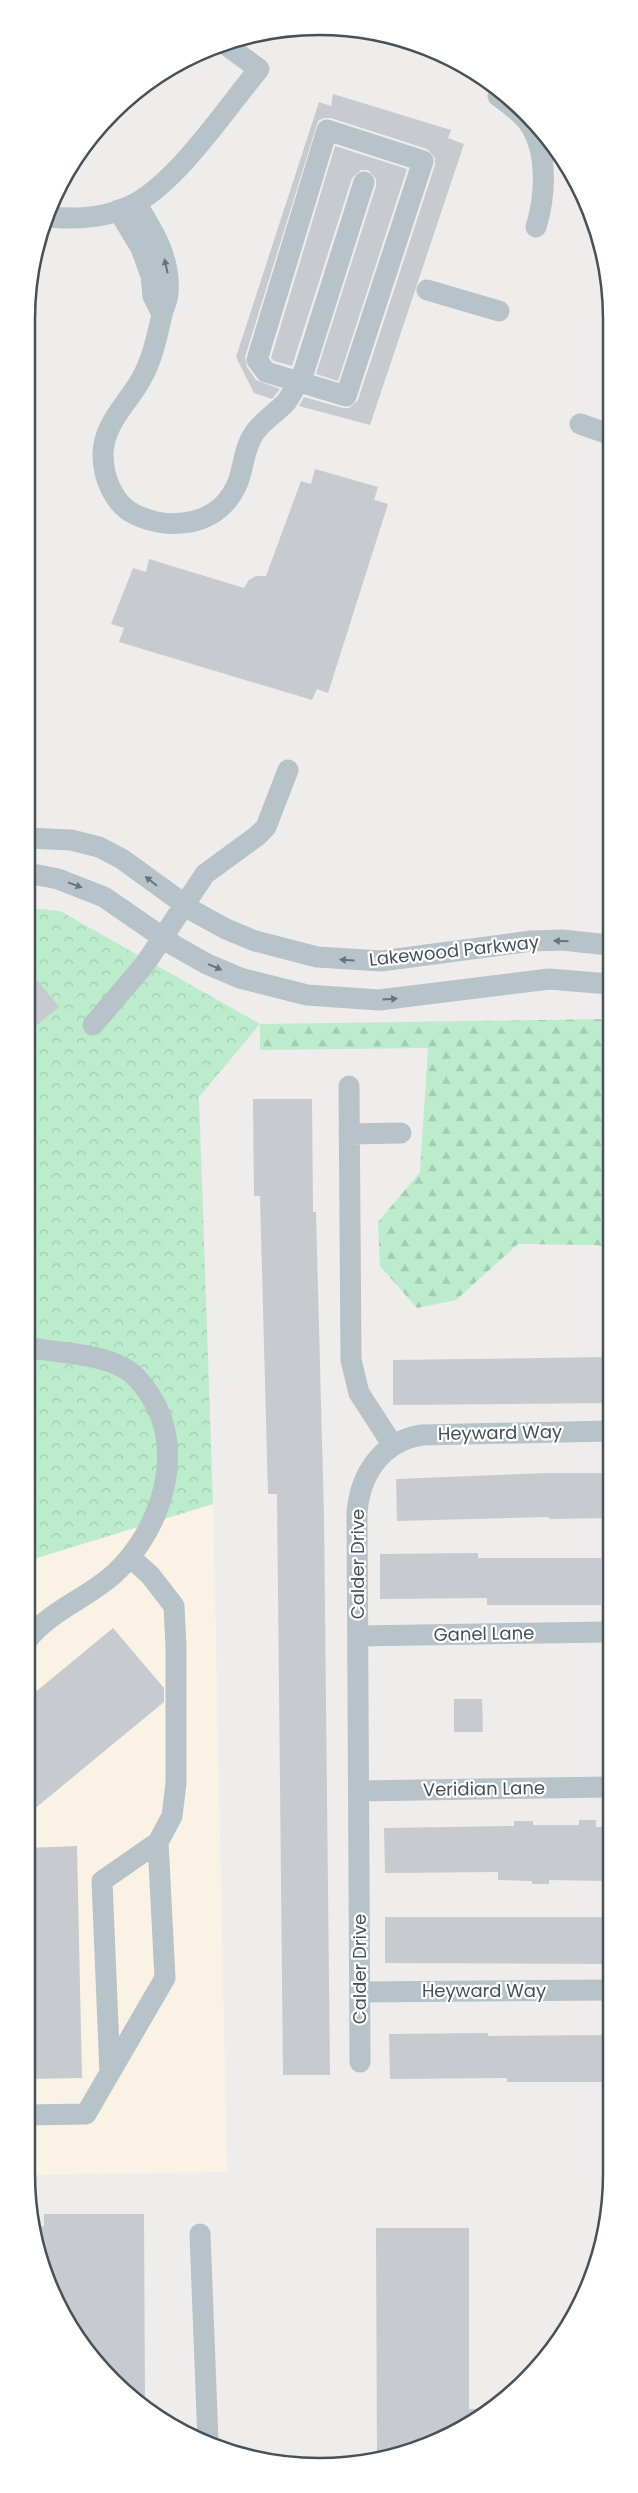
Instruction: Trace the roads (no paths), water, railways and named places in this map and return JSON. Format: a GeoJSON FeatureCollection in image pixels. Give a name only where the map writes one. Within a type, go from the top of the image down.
{"type":"FeatureCollection","features":[{"type":"Feature","properties":{"kind":"street"},"geometry":{"type":"LineString","coordinates":[[54,217],[91,217],[127,206],[172,174],[258,69],[231,49]]}},
{"type":"Feature","properties":{"kind":"street"},"geometry":{"type":"LineString","coordinates":[[327,130],[423,161],[346,396],[298,382],[266,372],[257,360],[327,130]]}},
{"type":"Feature","properties":{"kind":"street"},"geometry":{"type":"LineString","coordinates":[[532,131],[537,139],[541,158],[542,198],[536,227]]}},
{"type":"Feature","properties":{"kind":"street"},"geometry":{"type":"LineString","coordinates":[[127,206],[151,228],[163,256],[168,274],[168,295],[154,353],[147,369],[117,414],[104,443],[103,455],[107,481],[121,504],[132,513],[162,524],[177,525],[190,523],[215,512],[226,502],[238,483],[247,449],[254,432],[286,401],[304,371],[364,182]]}},
{"type":"Feature","properties":{"kind":"street"},"geometry":{"type":"LineString","coordinates":[[427,290],[499,311]]}},
{"type":"Feature","properties":{"kind":"street"},"geometry":{"type":"LineString","coordinates":[[580,424],[603,432]]}},
{"type":"Feature","properties":{"kind":"street"},"geometry":{"type":"LineString","coordinates":[[93,1025],[145,964],[183,904],[205,874],[257,836],[266,827],[288,770]]}},
{"type":"Feature","properties":{"kind":"street","name":"Lakewood Parkway"},"geometry":{"type":"LineString","coordinates":[[35,838],[71,840],[104,850],[133,867],[183,904],[226,929],[287,951],[350,960],[409,958],[531,941],[562,940],[603,944]]}},
{"type":"Feature","properties":{"kind":"street"},"geometry":{"type":"LineString","coordinates":[[35,874],[58,879],[104,898],[207,964],[240,978],[285,991],[331,998],[405,998],[549,979],[603,984]]}},
{"type":"Feature","properties":{"kind":"street"},"geometry":{"type":"LineString","coordinates":[[349,1086],[351,1360],[359,1393],[392,1444]]}},
{"type":"Feature","properties":{"kind":"street"},"geometry":{"type":"LineString","coordinates":[[349,1134],[401,1133]]}},
{"type":"Feature","properties":{"kind":"street"},"geometry":{"type":"LineString","coordinates":[[35,1348],[96,1358],[125,1368],[145,1388],[159,1412],[165,1426],[167,1443],[163,1495],[144,1535],[130,1557],[98,1587],[52,1615],[35,1632]]}},
{"type":"Feature","properties":{"kind":"street","name":"Heyward Way"},"geometry":{"type":"LineString","coordinates":[[392,1444],[406,1437],[422,1435],[603,1430]]}},
{"type":"Feature","properties":{"kind":"street","name":"Calder Drive"},"geometry":{"type":"LineString","coordinates":[[360,2062],[358,1501],[376,1462],[392,1444]]}},
{"type":"Feature","properties":{"kind":"street"},"geometry":{"type":"LineString","coordinates":[[110,2073],[102,1881],[158,1842],[172,1816],[176,1783],[176,1647],[174,1606],[150,1574],[130,1557]]}},
{"type":"Feature","properties":{"kind":"street","name":"Ganel Lane"},"geometry":{"type":"LineString","coordinates":[[358,1636],[603,1632]]}},
{"type":"Feature","properties":{"kind":"street","name":"Veridian Lane"},"geometry":{"type":"LineString","coordinates":[[359,1790],[603,1787]]}},
{"type":"Feature","properties":{"kind":"street"},"geometry":{"type":"LineString","coordinates":[[35,2115],[86,2114],[165,1978],[158,1842]]}},
{"type":"Feature","properties":{"kind":"street","name":"Heyward Way"},"geometry":{"type":"LineString","coordinates":[[360,1992],[603,1990]]}},
{"type":"Feature","properties":{"kind":"street"},"geometry":{"type":"LineString","coordinates":[[200,2234],[208,2435]]}}]}
